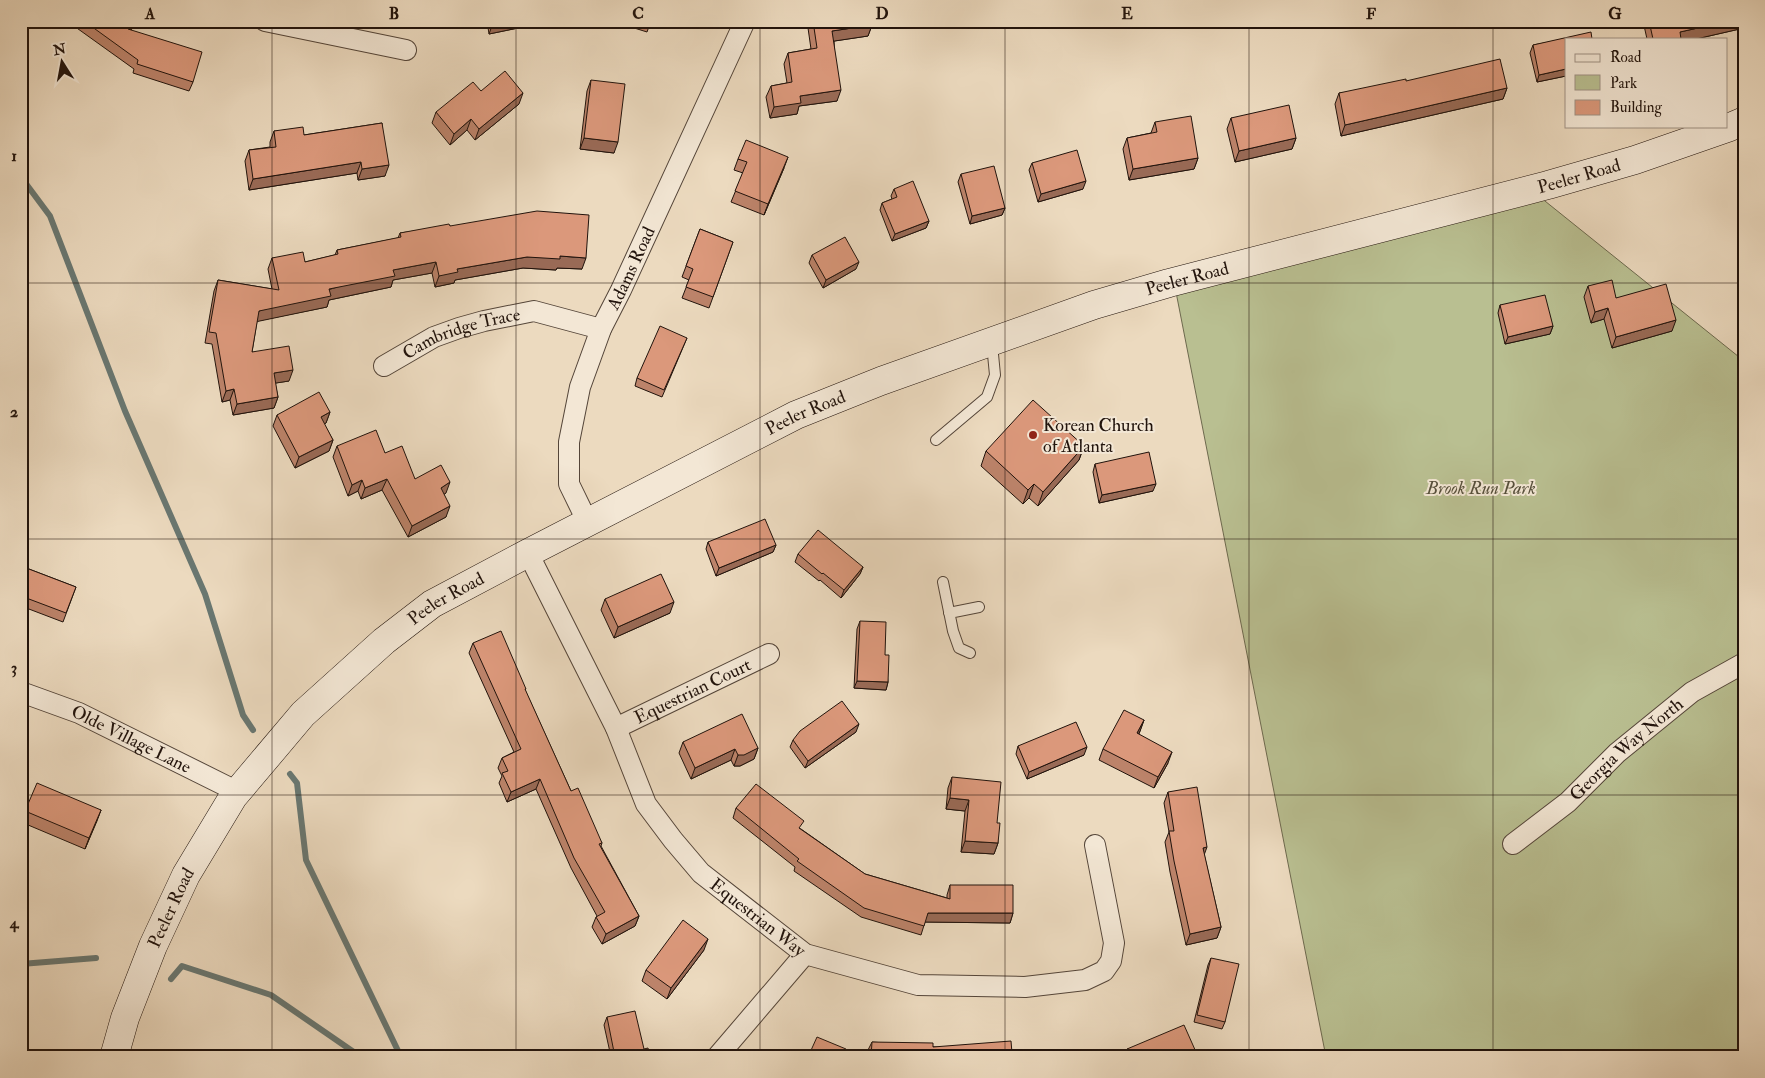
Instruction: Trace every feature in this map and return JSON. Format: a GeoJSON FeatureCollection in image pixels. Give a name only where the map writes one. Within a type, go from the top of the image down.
{"type":"FeatureCollection","features":[{"type":"Feature","properties":{"kind":"street"},"geometry":{"type":"LineString","coordinates":[[265,21],[406,50]]}},
{"type":"Feature","properties":{"kind":"street","name":"Adams Road"},"geometry":{"type":"LineString","coordinates":[[588,523],[569,484],[569,442],[580,387],[601,328],[621,290],[746,21]]}},
{"type":"Feature","properties":{"kind":"street","name":"Peeler Road"},"geometry":{"type":"LineString","coordinates":[[1728,128],[1744,120]]}},
{"type":"Feature","properties":{"kind":"street","name":"Peeler Road"},"geometry":{"type":"LineString","coordinates":[[114,1057],[125,1018],[153,946],[186,875],[234,797],[303,714],[384,641],[432,604],[796,415],[880,381],[1094,304],[1548,185],[1618,165],[1727,128]]}},
{"type":"Feature","properties":{"kind":"street","name":"Cambridge Trace"},"geometry":{"type":"LineString","coordinates":[[384,366],[434,338],[459,328],[484,320],[534,311],[601,328]]}},
{"type":"Feature","properties":{"kind":"street","name":"Equestrian Way"},"geometry":{"type":"LineString","coordinates":[[528,553],[616,728],[646,804],[672,840],[701,873],[805,954],[918,985],[1026,987],[1085,980],[1104,971],[1111,961],[1114,944],[1095,845]]}},
{"type":"Feature","properties":{"kind":"street","name":"Equestrian Court"},"geometry":{"type":"LineString","coordinates":[[616,728],[768,654]]}},
{"type":"Feature","properties":{"kind":"street","name":"Georgia Way North"},"geometry":{"type":"LineString","coordinates":[[1513,844],[1568,802],[1616,753],[1692,692],[1744,663]]}},
{"type":"Feature","properties":{"kind":"street","name":"Olde Village Lane"},"geometry":{"type":"LineString","coordinates":[[21,692],[87,717],[226,786],[234,797]]}},
{"type":"Feature","properties":{"kind":"street"},"geometry":{"type":"LineString","coordinates":[[717,1056],[805,954]]}},
{"type":"Feature","properties":{"kind":"lane"},"geometry":{"type":"LineString","coordinates":[[936,440],[987,397],[995,375],[992,340]]}},
{"type":"Feature","properties":{"kind":"lane"},"geometry":{"type":"LineString","coordinates":[[943,582],[953,631],[959,648],[970,654]]}},
{"type":"Feature","properties":{"kind":"lane"},"geometry":{"type":"LineString","coordinates":[[949,613],[979,607]]}},
{"type":"Feature","properties":{"kind":"green space","name":"Brook Run Park"},"geometry":{"type":"Polygon","coordinates":[[[1535,193],[1744,361],[1744,1057],[1326,1057],[1175,287],[1535,193]]]}},
{"type":"Feature","properties":{"kind":"building"},"geometry":{"type":"Polygon","coordinates":[[[84,21],[134,21],[128,29],[202,52],[193,82],[137,64],[138,60],[84,21]]]}},
{"type":"Feature","properties":{"kind":"building"},"geometry":{"type":"Polygon","coordinates":[[[813,21],[872,21],[872,25],[832,31],[841,90],[800,96],[801,103],[774,107],[771,86],[792,82],[788,53],[817,48],[813,21]]]}},
{"type":"Feature","properties":{"kind":"building"},"geometry":{"type":"Polygon","coordinates":[[[1649,21],[1729,21],[1680,32],[1681,38],[1653,38],[1649,21]]]}},
{"type":"Feature","properties":{"kind":"building"},"geometry":{"type":"Polygon","coordinates":[[[1591,32],[1592,38],[1565,38],[1565,69],[1539,75],[1533,45],[1591,32]]]}},
{"type":"Feature","properties":{"kind":"building"},"geometry":{"type":"Polygon","coordinates":[[[1500,59],[1507,88],[1345,125],[1339,93],[1406,79],[1406,81],[1500,59]]]}},
{"type":"Feature","properties":{"kind":"building"},"geometry":{"type":"Polygon","coordinates":[[[505,71],[523,93],[479,129],[471,119],[454,134],[436,112],[473,82],[481,91],[505,71]]]}},
{"type":"Feature","properties":{"kind":"building"},"geometry":{"type":"Polygon","coordinates":[[[591,80],[625,84],[618,142],[584,138],[591,80]]]}},
{"type":"Feature","properties":{"kind":"building"},"geometry":{"type":"Polygon","coordinates":[[[1289,105],[1296,138],[1239,151],[1231,118],[1289,105]]]}},
{"type":"Feature","properties":{"kind":"building"},"geometry":{"type":"Polygon","coordinates":[[[1191,116],[1198,158],[1133,169],[1127,138],[1157,132],[1155,122],[1191,116]]]}},
{"type":"Feature","properties":{"kind":"building"},"geometry":{"type":"Polygon","coordinates":[[[382,123],[389,165],[362,169],[361,162],[253,179],[249,150],[276,147],[274,131],[303,127],[304,135],[382,123]]]}},
{"type":"Feature","properties":{"kind":"building"},"geometry":{"type":"Polygon","coordinates":[[[746,140],[788,157],[768,204],[735,191],[747,162],[738,159],[746,140]]]}},
{"type":"Feature","properties":{"kind":"building"},"geometry":{"type":"Polygon","coordinates":[[[1077,150],[1086,181],[1041,194],[1032,163],[1077,150]]]}},
{"type":"Feature","properties":{"kind":"building"},"geometry":{"type":"Polygon","coordinates":[[[994,166],[1005,208],[972,216],[961,174],[994,166]]]}},
{"type":"Feature","properties":{"kind":"building"},"geometry":{"type":"Polygon","coordinates":[[[913,181],[929,221],[895,234],[882,203],[897,197],[894,189],[913,181]]]}},
{"type":"Feature","properties":{"kind":"building"},"geometry":{"type":"Polygon","coordinates":[[[537,211],[589,215],[586,258],[560,256],[560,259],[527,257],[457,269],[458,272],[439,276],[436,262],[393,270],[395,276],[329,289],[331,296],[259,311],[252,352],[289,346],[293,370],[274,373],[278,397],[237,404],[234,389],[226,391],[216,333],[209,332],[218,280],[279,290],[272,258],[303,252],[305,262],[338,254],[337,250],[401,237],[400,233],[537,211]]]}},
{"type":"Feature","properties":{"kind":"building"},"geometry":{"type":"Polygon","coordinates":[[[700,229],[733,242],[713,297],[686,287],[693,269],[686,266],[700,229]]]}},
{"type":"Feature","properties":{"kind":"building"},"geometry":{"type":"Polygon","coordinates":[[[845,237],[859,262],[826,280],[812,255],[845,237]]]}},
{"type":"Feature","properties":{"kind":"building"},"geometry":{"type":"Polygon","coordinates":[[[1612,280],[1616,298],[1666,284],[1676,320],[1616,337],[1608,308],[1595,312],[1588,286],[1612,280]]]}},
{"type":"Feature","properties":{"kind":"building"},"geometry":{"type":"Polygon","coordinates":[[[1545,295],[1553,326],[1508,337],[1500,305],[1545,295]]]}},
{"type":"Feature","properties":{"kind":"building"},"geometry":{"type":"Polygon","coordinates":[[[660,326],[687,338],[664,390],[637,378],[660,326]]]}},
{"type":"Feature","properties":{"kind":"building"},"geometry":{"type":"Polygon","coordinates":[[[319,392],[330,412],[321,417],[333,440],[299,457],[277,415],[319,392]]]}},
{"type":"Feature","properties":{"kind":"building"},"geometry":{"type":"Polygon","coordinates":[[[1033,400],[1084,446],[1043,492],[1034,484],[1028,490],[986,451],[1033,400]]]}},
{"type":"Feature","properties":{"kind":"building"},"geometry":{"type":"Polygon","coordinates":[[[376,430],[385,453],[402,446],[415,479],[441,465],[450,482],[441,488],[450,506],[412,526],[387,479],[365,488],[362,480],[352,485],[337,446],[376,430]]]}},
{"type":"Feature","properties":{"kind":"building"},"geometry":{"type":"Polygon","coordinates":[[[1149,452],[1156,484],[1102,495],[1095,464],[1149,452]]]}},
{"type":"Feature","properties":{"kind":"building"},"geometry":{"type":"Polygon","coordinates":[[[765,519],[776,545],[719,568],[708,542],[765,519]]]}},
{"type":"Feature","properties":{"kind":"building"},"geometry":{"type":"Polygon","coordinates":[[[818,530],[863,567],[844,590],[798,554],[818,530]]]}},
{"type":"Feature","properties":{"kind":"building"},"geometry":{"type":"Polygon","coordinates":[[[21,566],[76,587],[66,613],[21,596],[21,566]]]}},
{"type":"Feature","properties":{"kind":"building"},"geometry":{"type":"Polygon","coordinates":[[[661,574],[674,602],[618,627],[605,599],[661,574]]]}},
{"type":"Feature","properties":{"kind":"building"},"geometry":{"type":"Polygon","coordinates":[[[860,621],[886,622],[885,655],[889,655],[888,682],[857,681],[860,621]]]}},
{"type":"Feature","properties":{"kind":"building"},"geometry":{"type":"Polygon","coordinates":[[[501,631],[571,791],[578,788],[602,843],[599,844],[639,916],[606,934],[596,917],[605,912],[574,858],[540,779],[511,792],[502,773],[508,771],[502,758],[521,749],[473,643],[501,631]]]}},
{"type":"Feature","properties":{"kind":"building"},"geometry":{"type":"Polygon","coordinates":[[[842,701],[859,724],[808,761],[793,740],[800,731],[842,701]]]}},
{"type":"Feature","properties":{"kind":"building"},"geometry":{"type":"Polygon","coordinates":[[[1124,710],[1144,720],[1137,733],[1172,752],[1158,777],[1103,749],[1124,710]]]}},
{"type":"Feature","properties":{"kind":"building"},"geometry":{"type":"Polygon","coordinates":[[[742,714],[758,748],[744,755],[738,755],[735,749],[695,768],[683,742],[742,714]]]}},
{"type":"Feature","properties":{"kind":"building"},"geometry":{"type":"Polygon","coordinates":[[[1076,722],[1087,747],[1029,772],[1018,746],[1076,722]]]}},
{"type":"Feature","properties":{"kind":"building"},"geometry":{"type":"Polygon","coordinates":[[[952,777],[1001,782],[997,823],[1000,823],[998,843],[965,841],[969,800],[950,798],[952,777]]]}},
{"type":"Feature","properties":{"kind":"building"},"geometry":{"type":"Polygon","coordinates":[[[37,783],[101,810],[89,838],[25,811],[37,783]]]}},
{"type":"Feature","properties":{"kind":"building"},"geometry":{"type":"Polygon","coordinates":[[[756,784],[804,821],[799,828],[865,874],[950,899],[950,885],[1013,885],[1013,913],[928,913],[924,926],[864,908],[797,861],[799,859],[736,808],[756,784]]]}},
{"type":"Feature","properties":{"kind":"building"},"geometry":{"type":"Polygon","coordinates":[[[1197,787],[1207,847],[1203,848],[1221,927],[1190,934],[1169,831],[1174,831],[1168,792],[1197,787]]]}},
{"type":"Feature","properties":{"kind":"building"},"geometry":{"type":"Polygon","coordinates":[[[683,920],[708,939],[671,988],[646,970],[683,920]]]}},
{"type":"Feature","properties":{"kind":"building"},"geometry":{"type":"Polygon","coordinates":[[[1211,958],[1239,964],[1225,1022],[1197,1015],[1211,958]]]}},
{"type":"Feature","properties":{"kind":"building"},"geometry":{"type":"Polygon","coordinates":[[[635,1011],[644,1049],[648,1048],[650,1057],[615,1057],[607,1017],[635,1011]]]}},
{"type":"Feature","properties":{"kind":"building"},"geometry":{"type":"Polygon","coordinates":[[[1184,1025],[1196,1052],[1185,1057],[1130,1057],[1127,1049],[1184,1025]]]}},
{"type":"Feature","properties":{"kind":"building"},"geometry":{"type":"Polygon","coordinates":[[[817,1037],[846,1049],[842,1057],[808,1057],[817,1037]]]}},
{"type":"Feature","properties":{"kind":"building"},"geometry":{"type":"Polygon","coordinates":[[[1011,1041],[1012,1053],[1090,1053],[1090,1057],[871,1057],[872,1042],[933,1043],[933,1047],[1011,1041]]]}},
{"type":"Feature","properties":{"kind":"waterway"},"geometry":{"type":"LineString","coordinates":[[21,177],[50,216],[125,411],[205,594],[243,715],[253,730]]}},
{"type":"Feature","properties":{"kind":"waterway"},"geometry":{"type":"LineString","coordinates":[[290,774],[297,783],[306,860],[401,1057]]}},
{"type":"Feature","properties":{"kind":"waterway"},"geometry":{"type":"LineString","coordinates":[[21,964],[96,958]]}},
{"type":"Feature","properties":{"kind":"waterway"},"geometry":{"type":"LineString","coordinates":[[171,979],[182,966],[271,995],[361,1057]]}},
{"type":"Feature","properties":{"kind":"place","name":"Korean Church of Atlanta"},"geometry":{"type":"Point","coordinates":[1033,435]}}]}
